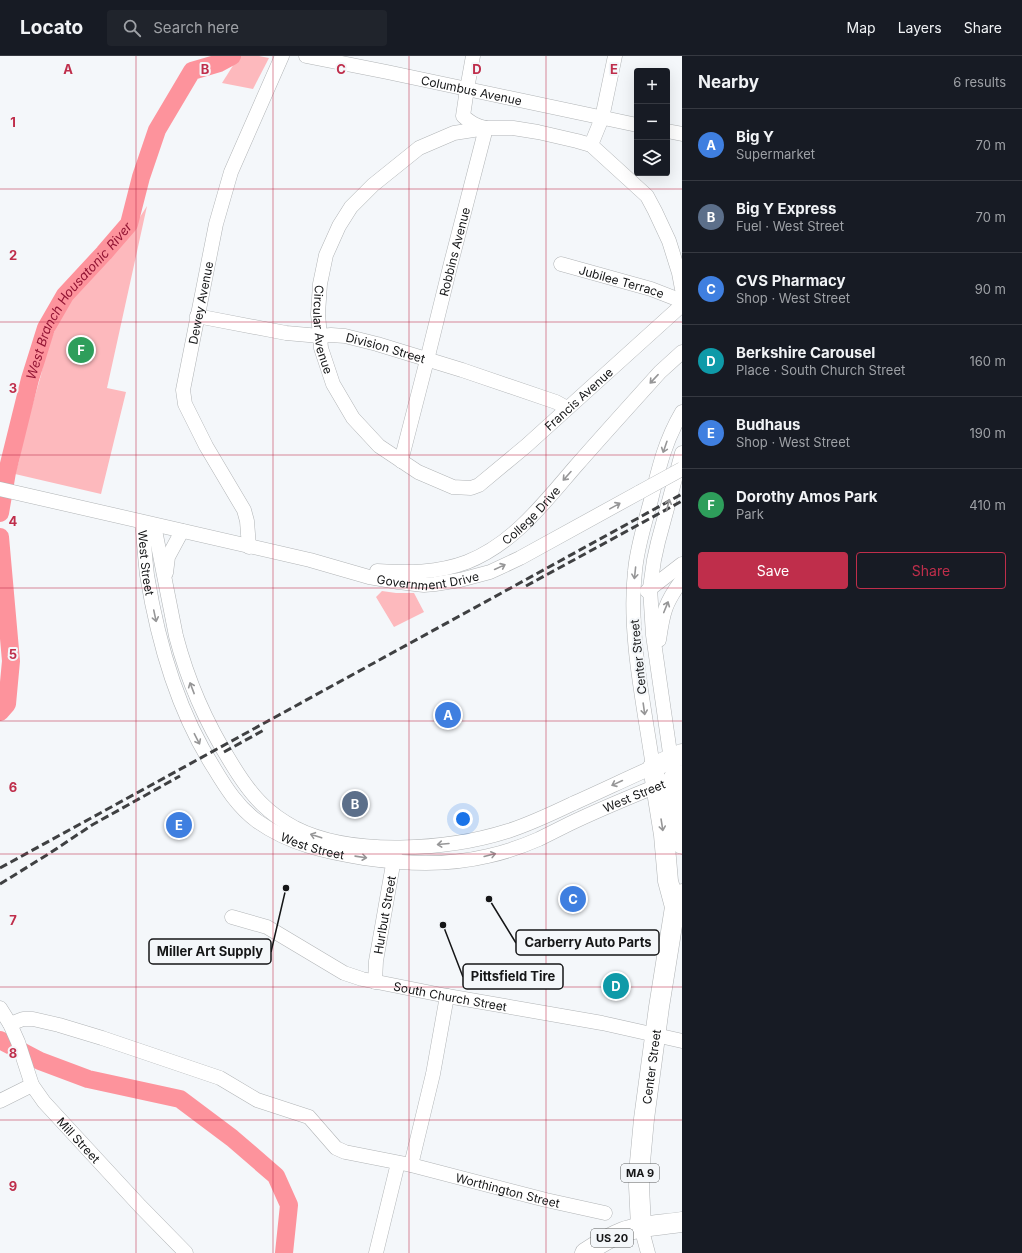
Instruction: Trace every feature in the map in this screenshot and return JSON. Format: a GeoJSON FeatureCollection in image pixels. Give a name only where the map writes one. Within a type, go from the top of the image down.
{"type":"FeatureCollection","features":[{"type":"Feature","properties":{"kind":"highway","name":"Center Street"},"geometry":{"type":"LineString","coordinates":[[669,770],[682,844]]}},
{"type":"Feature","properties":{"kind":"highway","name":"Center Street"},"geometry":{"type":"LineString","coordinates":[[641,1227],[639,1186],[644,1120],[659,1007],[680,903],[668,880],[664,835],[669,770]]}},
{"type":"Feature","properties":{"kind":"highway","name":"US 20"},"geometry":{"type":"LineString","coordinates":[[585,1253],[604,1241],[624,1232],[641,1227],[682,1222]]}},
{"type":"Feature","properties":{"kind":"street","name":"Dewey Avenue"},"geometry":{"type":"LineString","coordinates":[[249,546],[248,521],[244,510],[206,446],[184,404],[183,390],[216,224],[231,172],[282,56]]}},
{"type":"Feature","properties":{"kind":"street","name":"Columbus Avenue"},"geometry":{"type":"LineString","coordinates":[[306,56],[634,124]]}},
{"type":"Feature","properties":{"kind":"street"},"geometry":{"type":"LineString","coordinates":[[473,56],[463,116],[476,126],[486,128]]}},
{"type":"Feature","properties":{"kind":"street"},"geometry":{"type":"LineString","coordinates":[[591,146],[602,118],[615,56]]}},
{"type":"Feature","properties":{"kind":"street","name":"Circular Avenue"},"geometry":{"type":"LineString","coordinates":[[471,488],[453,488],[418,472],[379,446],[353,418],[333,384],[321,348],[318,314],[320,284],[326,255],[339,226],[350,207],[373,185],[419,148],[454,133],[486,128],[513,128],[578,141],[591,146],[647,196],[669,241],[679,273],[682,289]]}},
{"type":"Feature","properties":{"kind":"street","name":"Robbins Avenue"},"geometry":{"type":"LineString","coordinates":[[401,461],[486,128]]}},
{"type":"Feature","properties":{"kind":"street"},"geometry":{"type":"LineString","coordinates":[[670,132],[682,134]]}},
{"type":"Feature","properties":{"kind":"street","name":"Jubilee Terrace"},"geometry":{"type":"LineString","coordinates":[[561,264],[651,289],[682,301]]}},
{"type":"Feature","properties":{"kind":"street","name":"Francis Avenue"},"geometry":{"type":"LineString","coordinates":[[471,488],[479,485],[514,456],[682,305]]}},
{"type":"Feature","properties":{"kind":"street","name":"Division Street"},"geometry":{"type":"LineString","coordinates":[[197,316],[286,333],[320,336],[345,336],[377,344],[475,374],[556,402],[567,408]]}},
{"type":"Feature","properties":{"kind":"street","name":"College Drive"},"geometry":{"type":"LineString","coordinates":[[326,564],[392,572],[432,570],[468,561],[488,551],[509,537],[525,523],[660,372],[682,352]]}},
{"type":"Feature","properties":{"kind":"street","name":"Center Street"},"geometry":{"type":"LineString","coordinates":[[669,770],[636,654],[633,600],[637,558],[658,471],[670,433],[682,412]]}},
{"type":"Feature","properties":{"kind":"street","name":"Center Street"},"geometry":{"type":"LineString","coordinates":[[669,770],[657,659],[652,628],[650,588],[658,542],[682,453]]}},
{"type":"Feature","properties":{"kind":"street","name":"Government Drive"},"geometry":{"type":"LineString","coordinates":[[148,524],[326,564],[369,577],[398,582],[429,584],[460,580],[490,572],[520,558],[682,469]]}},
{"type":"Feature","properties":{"kind":"street","name":"West Street"},"geometry":{"type":"LineString","coordinates":[[0,489],[148,524]]}},
{"type":"Feature","properties":{"kind":"street","name":"West Street"},"geometry":{"type":"LineString","coordinates":[[148,524],[166,589],[180,653],[200,706],[217,740],[238,774],[257,799],[263,806],[280,819],[295,828],[316,836],[364,846],[396,847],[454,843],[507,831],[669,770]]}},
{"type":"Feature","properties":{"kind":"street","name":"West Street"},"geometry":{"type":"LineString","coordinates":[[148,524],[147,573],[158,632],[173,683],[187,718],[202,750],[229,792],[255,820],[284,837],[305,846],[343,855],[394,862],[423,864],[472,860],[538,840],[669,770]]}},
{"type":"Feature","properties":{"kind":"street","name":"West Street"},"geometry":{"type":"LineString","coordinates":[[166,589],[166,565],[168,557],[182,531]]}},
{"type":"Feature","properties":{"kind":"street"},"geometry":{"type":"LineString","coordinates":[[633,600],[682,564]]}},
{"type":"Feature","properties":{"kind":"street"},"geometry":{"type":"LineString","coordinates":[[657,659],[664,610],[670,597],[682,580]]}},
{"type":"Feature","properties":{"kind":"street","name":"Hurlbut Street"},"geometry":{"type":"LineString","coordinates":[[375,982],[376,962],[396,847]]}},
{"type":"Feature","properties":{"kind":"street","name":"South Church Street"},"geometry":{"type":"LineString","coordinates":[[232,917],[267,927],[353,977],[447,996],[602,1024],[682,1041]]}},
{"type":"Feature","properties":{"kind":"street"},"geometry":{"type":"LineString","coordinates":[[376,1253],[433,1074],[447,996]]}},
{"type":"Feature","properties":{"kind":"street","name":"Mill Street"},"geometry":{"type":"LineString","coordinates":[[0,1008],[10,1024],[18,1042],[32,1085],[44,1102],[140,1206],[186,1253]]}},
{"type":"Feature","properties":{"kind":"street","name":"Worthington Street"},"geometry":{"type":"LineString","coordinates":[[10,1024],[23,1019],[33,1019],[59,1025],[220,1078],[257,1100],[309,1117],[336,1148],[344,1152],[404,1164],[546,1200],[605,1213]]}},
{"type":"Feature","properties":{"kind":"street"},"geometry":{"type":"LineString","coordinates":[[0,1101],[32,1085]]}},
{"type":"Feature","properties":{"kind":"street"},"geometry":{"type":"LineString","coordinates":[[641,1227],[648,1253]]}},
{"type":"Feature","properties":{"kind":"shaded area"},"geometry":{"type":"Polygon","coordinates":[[[239,56],[259,56],[269,58],[253,89],[222,83],[239,56]]]}},
{"type":"Feature","properties":{"kind":"shaded area"},"geometry":{"type":"Polygon","coordinates":[[[147,206],[107,388],[126,392],[101,494],[15,474],[46,352],[63,310],[78,288],[118,249],[147,206]]]}},
{"type":"Feature","properties":{"kind":"shaded area"},"geometry":{"type":"Polygon","coordinates":[[[382,591],[414,593],[424,612],[394,627],[376,597],[382,591]]]}},
{"type":"Feature","properties":{"kind":"waterway","name":"West Branch Housatonic River"},"geometry":{"type":"LineString","coordinates":[[0,513],[7,472],[30,379],[46,328],[65,295],[129,224],[141,177],[157,130],[192,71],[219,63],[232,56]]}},
{"type":"Feature","properties":{"kind":"waterway","name":"West Branch Housatonic River"},"geometry":{"type":"LineString","coordinates":[[0,537],[11,661],[7,704],[0,712]]}},
{"type":"Feature","properties":{"kind":"waterway","name":"West Branch Housatonic River"},"geometry":{"type":"LineString","coordinates":[[0,1040],[40,1061],[88,1079],[180,1099],[232,1138],[276,1176],[289,1205],[284,1253]]}},
{"type":"Feature","properties":{"kind":"railway"},"geometry":{"type":"LineString","coordinates":[[0,868],[682,494]]}},
{"type":"Feature","properties":{"kind":"railway"},"geometry":{"type":"LineString","coordinates":[[526,586],[682,501]]}},
{"type":"Feature","properties":{"kind":"railway"},"geometry":{"type":"LineString","coordinates":[[224,752],[264,730]]}},
{"type":"Feature","properties":{"kind":"railway"},"geometry":{"type":"LineString","coordinates":[[0,884],[92,825],[180,776]]}},
{"type":"Feature","properties":{"kind":"place","name":"Dorothy Amos Park"},"geometry":{"type":"Point","coordinates":[81,350]}},
{"type":"Feature","properties":{"kind":"place","name":"Big Y"},"geometry":{"type":"Point","coordinates":[448,715]}},
{"type":"Feature","properties":{"kind":"place","name":"Big Y Express"},"geometry":{"type":"Point","coordinates":[355,804]}},
{"type":"Feature","properties":{"kind":"place","name":"Budhaus"},"geometry":{"type":"Point","coordinates":[179,825]}},
{"type":"Feature","properties":{"kind":"place","name":"Miller Art Supply"},"geometry":{"type":"Point","coordinates":[286,888]}},
{"type":"Feature","properties":{"kind":"place","name":"Carberry Auto Parts"},"geometry":{"type":"Point","coordinates":[489,899]}},
{"type":"Feature","properties":{"kind":"place","name":"CVS Pharmacy"},"geometry":{"type":"Point","coordinates":[573,899]}},
{"type":"Feature","properties":{"kind":"place","name":"Pittsfield Tire"},"geometry":{"type":"Point","coordinates":[443,925]}},
{"type":"Feature","properties":{"kind":"place","name":"Berkshire Carousel"},"geometry":{"type":"Point","coordinates":[616,986]}}]}
